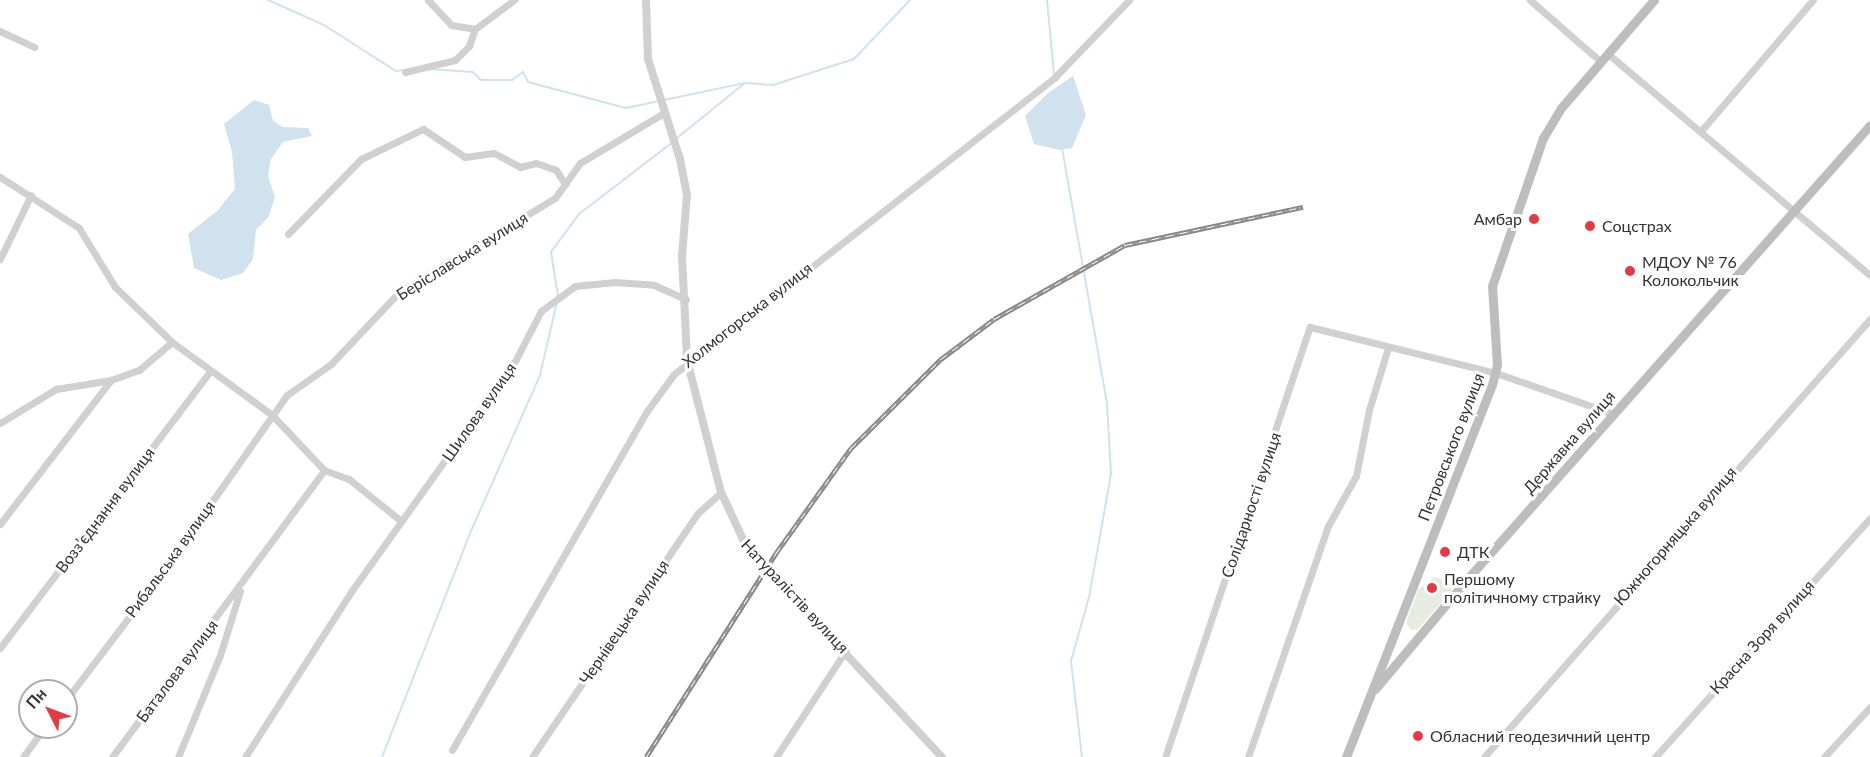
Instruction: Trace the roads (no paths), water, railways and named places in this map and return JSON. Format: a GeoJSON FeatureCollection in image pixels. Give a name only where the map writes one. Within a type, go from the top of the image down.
{"type":"FeatureCollection","features":[{"type":"Feature","properties":{"kind":"main road","name":"Петровського вулиця"},"geometry":{"type":"LineString","coordinates":[[1346,757],[1496,373],[1491,292],[1495,273],[1547,129],[1600,61],[1654,0]]}},
{"type":"Feature","properties":{"kind":"main road","name":"Державна вулиця"},"geometry":{"type":"LineString","coordinates":[[1370,696],[1614,414],[1870,125]]}},
{"type":"Feature","properties":{"kind":"street"},"geometry":{"type":"LineString","coordinates":[[428,0],[451,25],[474,29]]}},
{"type":"Feature","properties":{"kind":"street"},"geometry":{"type":"LineString","coordinates":[[405,72],[455,60],[469,46],[474,29],[514,0]]}},
{"type":"Feature","properties":{"kind":"street","name":"Натуралістів вулиця"},"geometry":{"type":"LineString","coordinates":[[646,0],[648,59],[687,194],[682,256],[687,299],[687,360],[721,492],[747,548],[846,650],[942,757]]}},
{"type":"Feature","properties":{"kind":"street","name":"Холмогорська вулиця"},"geometry":{"type":"LineString","coordinates":[[452,750],[647,411],[687,360],[1055,77],[1129,0]]}},
{"type":"Feature","properties":{"kind":"street"},"geometry":{"type":"LineString","coordinates":[[1530,0],[1600,61]]}},
{"type":"Feature","properties":{"kind":"street"},"geometry":{"type":"LineString","coordinates":[[1701,132],[1813,0]]}},
{"type":"Feature","properties":{"kind":"street"},"geometry":{"type":"LineString","coordinates":[[0,31],[35,47]]}},
{"type":"Feature","properties":{"kind":"street"},"geometry":{"type":"LineString","coordinates":[[1607,53],[1870,275]]}},
{"type":"Feature","properties":{"kind":"street","name":"Беріславська вулиця"},"geometry":{"type":"LineString","coordinates":[[272,416],[286,395],[331,364],[399,292],[555,198],[580,163],[664,113]]}},
{"type":"Feature","properties":{"kind":"street"},"geometry":{"type":"LineString","coordinates":[[288,234],[361,159],[423,129],[465,157],[494,153],[520,166],[536,164],[556,170],[565,184]]}},
{"type":"Feature","properties":{"kind":"street"},"geometry":{"type":"LineString","coordinates":[[0,177],[79,228],[115,287],[172,342],[272,416],[324,470],[358,485],[401,521]]}},
{"type":"Feature","properties":{"kind":"street"},"geometry":{"type":"LineString","coordinates":[[0,259],[31,195]]}},
{"type":"Feature","properties":{"kind":"street","name":"Шилова вулиця"},"geometry":{"type":"LineString","coordinates":[[245,757],[353,589],[513,365],[541,311],[558,296],[575,286],[628,281],[654,285],[687,299]]}},
{"type":"Feature","properties":{"kind":"street","name":"Южногорняцька вулиця"},"geometry":{"type":"LineString","coordinates":[[1484,757],[1870,319]]}},
{"type":"Feature","properties":{"kind":"street","name":"Солідарності вулиця"},"geometry":{"type":"LineString","coordinates":[[1165,757],[1310,327],[1496,373],[1614,414]]}},
{"type":"Feature","properties":{"kind":"street"},"geometry":{"type":"LineString","coordinates":[[0,423],[56,389],[111,380],[139,370],[172,342]]}},
{"type":"Feature","properties":{"kind":"street"},"geometry":{"type":"LineString","coordinates":[[1248,757],[1328,526],[1356,476],[1369,410],[1388,348]]}},
{"type":"Feature","properties":{"kind":"street","name":"Возз’єднання вулиця"},"geometry":{"type":"LineString","coordinates":[[0,648],[210,371]]}},
{"type":"Feature","properties":{"kind":"street"},"geometry":{"type":"LineString","coordinates":[[0,524],[111,380]]}},
{"type":"Feature","properties":{"kind":"street","name":"Рибальська вулиця"},"geometry":{"type":"LineString","coordinates":[[78,684],[154,584],[272,416]]}},
{"type":"Feature","properties":{"kind":"street","name":"Баталова вулиця"},"geometry":{"type":"LineString","coordinates":[[112,757],[242,585],[324,470]]}},
{"type":"Feature","properties":{"kind":"street","name":"Чернівецька вулиця"},"geometry":{"type":"LineString","coordinates":[[532,757],[698,513],[721,492]]}},
{"type":"Feature","properties":{"kind":"street","name":"Красна Зоря вулиця"},"geometry":{"type":"LineString","coordinates":[[1655,757],[1870,518]]}},
{"type":"Feature","properties":{"kind":"street","name":"Баталова вулиця"},"geometry":{"type":"LineString","coordinates":[[178,757],[220,655],[242,585]]}},
{"type":"Feature","properties":{"kind":"street"},"geometry":{"type":"LineString","coordinates":[[776,757],[846,650]]}},
{"type":"Feature","properties":{"kind":"street"},"geometry":{"type":"LineString","coordinates":[[1824,757],[1870,707]]}},
{"type":"Feature","properties":{"kind":"street"},"geometry":{"type":"LineString","coordinates":[[23,757],[36,739]]}},
{"type":"Feature","properties":{"kind":"water"},"geometry":{"type":"Polygon","coordinates":[[[1073,76],[1086,115],[1072,148],[1059,150],[1034,144],[1025,116],[1048,93],[1073,76]]]}},
{"type":"Feature","properties":{"kind":"water"},"geometry":{"type":"Polygon","coordinates":[[[254,100],[269,105],[273,121],[283,127],[308,128],[312,136],[283,142],[271,159],[268,176],[275,197],[269,216],[256,230],[253,259],[243,273],[221,280],[194,268],[188,234],[217,211],[235,189],[232,152],[224,124],[254,100]]]}},
{"type":"Feature","properties":{"kind":"waterway"},"geometry":{"type":"LineString","coordinates":[[268,0],[324,25],[396,71],[405,70]]}},
{"type":"Feature","properties":{"kind":"waterway"},"geometry":{"type":"LineString","coordinates":[[664,100],[745,83],[773,85],[854,59],[910,0]]}},
{"type":"Feature","properties":{"kind":"waterway"},"geometry":{"type":"LineString","coordinates":[[1047,0],[1054,74]]}},
{"type":"Feature","properties":{"kind":"waterway"},"geometry":{"type":"LineString","coordinates":[[429,69],[473,72],[481,80],[512,80],[523,72],[528,82],[626,108],[659,101]]}},
{"type":"Feature","properties":{"kind":"waterway"},"geometry":{"type":"LineString","coordinates":[[677,138],[745,83]]}},
{"type":"Feature","properties":{"kind":"waterway"},"geometry":{"type":"LineString","coordinates":[[558,296],[551,252],[579,214],[673,142]]}},
{"type":"Feature","properties":{"kind":"waterway"},"geometry":{"type":"LineString","coordinates":[[1062,148],[1107,404],[1111,474],[1089,597],[1071,661],[1082,757]]}},
{"type":"Feature","properties":{"kind":"waterway"},"geometry":{"type":"LineString","coordinates":[[382,757],[471,531],[540,375],[557,302]]}},
{"type":"Feature","properties":{"kind":"railway"},"geometry":{"type":"LineString","coordinates":[[646,757],[776,553],[851,448],[941,359],[994,319],[1125,245],[1303,207]]}},
{"type":"Feature","properties":{"kind":"place","name":"Амбар"},"geometry":{"type":"Point","coordinates":[1534,219]}},
{"type":"Feature","properties":{"kind":"place","name":"Соцстрах"},"geometry":{"type":"Point","coordinates":[1590,226]}},
{"type":"Feature","properties":{"kind":"place","name":"МДОУ № 76 Колокольчик"},"geometry":{"type":"Point","coordinates":[1630,271]}},
{"type":"Feature","properties":{"kind":"place","name":"ДТК"},"geometry":{"type":"Point","coordinates":[1445,552]}},
{"type":"Feature","properties":{"kind":"place","name":"Першому політичному страйку"},"geometry":{"type":"Point","coordinates":[1432,588]}},
{"type":"Feature","properties":{"kind":"place","name":"Обласний геодезичний центр"},"geometry":{"type":"Point","coordinates":[1418,736]}}]}
